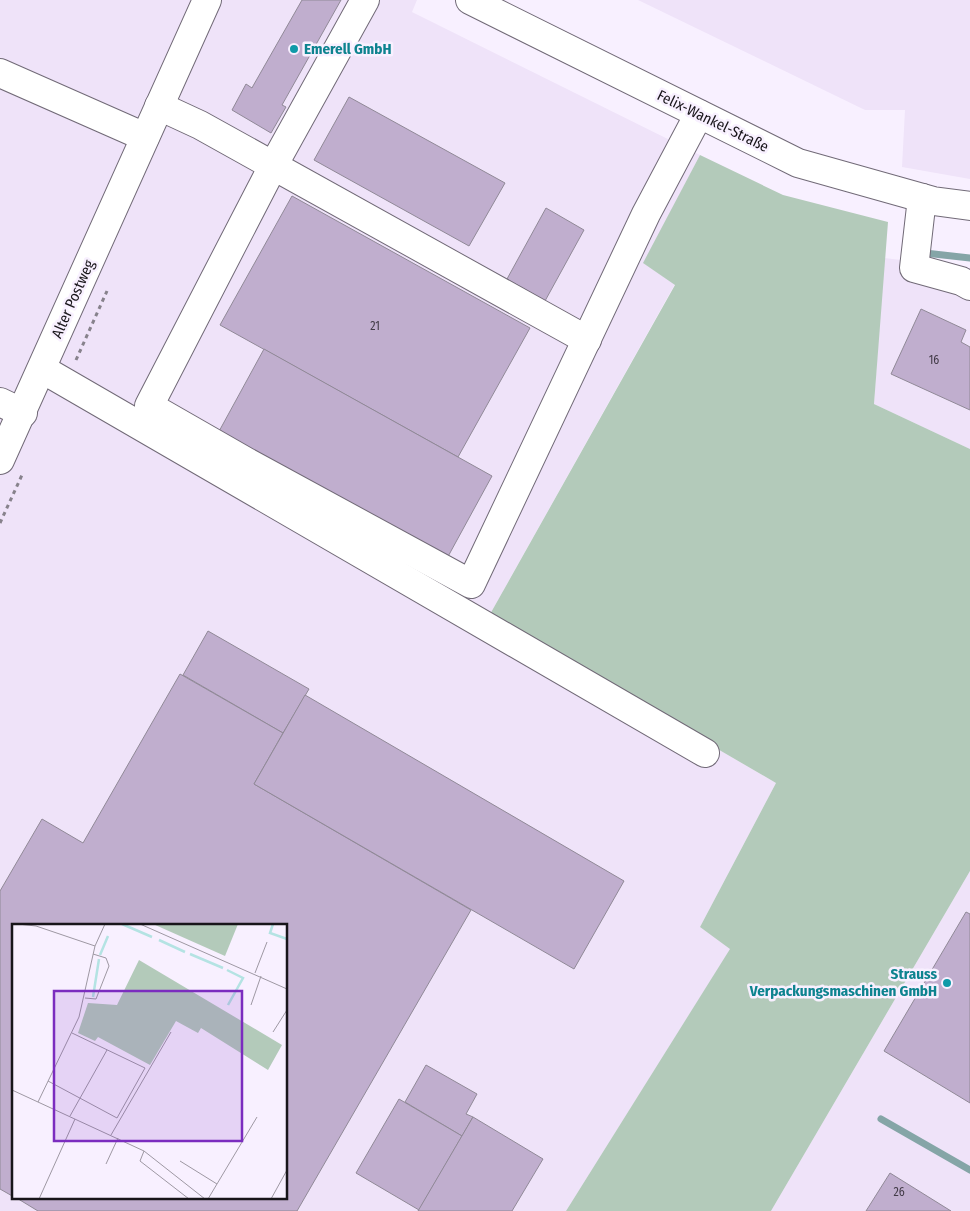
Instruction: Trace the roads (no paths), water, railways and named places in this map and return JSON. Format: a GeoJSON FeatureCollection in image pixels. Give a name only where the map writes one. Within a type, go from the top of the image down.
{"type":"FeatureCollection","features":[{"type":"Feature","properties":{"kind":"street","name":"Alter Postweg"},"geometry":{"type":"LineString","coordinates":[[0,460],[11,407],[42,369],[207,0]]}},
{"type":"Feature","properties":{"kind":"street"},"geometry":{"type":"LineString","coordinates":[[365,0],[274,166],[149,406],[245,461],[472,584],[646,214],[699,114]]}},
{"type":"Feature","properties":{"kind":"street","name":"Felix-Wankel-Straße"},"geometry":{"type":"LineString","coordinates":[[470,0],[798,163],[922,198],[970,206]]}},
{"type":"Feature","properties":{"kind":"street"},"geometry":{"type":"LineString","coordinates":[[0,73],[145,137]]}},
{"type":"Feature","properties":{"kind":"street"},"geometry":{"type":"LineString","coordinates":[[160,106],[200,125],[587,340]]}},
{"type":"Feature","properties":{"kind":"street"},"geometry":{"type":"LineString","coordinates":[[922,198],[914,268],[970,286]]}},
{"type":"Feature","properties":{"kind":"street"},"geometry":{"type":"LineString","coordinates":[[42,369],[705,753]]}},
{"type":"Feature","properties":{"kind":"waterway"},"geometry":{"type":"LineString","coordinates":[[925,253],[970,258]]}},
{"type":"Feature","properties":{"kind":"waterway"},"geometry":{"type":"LineString","coordinates":[[881,1119],[970,1170]]}},
{"type":"Feature","properties":{"kind":"place","name":"Emerell GmbH"},"geometry":{"type":"Point","coordinates":[294,49]}},
{"type":"Feature","properties":{"kind":"place","name":"Strauss Verpackungsmaschinen GmbH"},"geometry":{"type":"Point","coordinates":[947,983]}}]}
